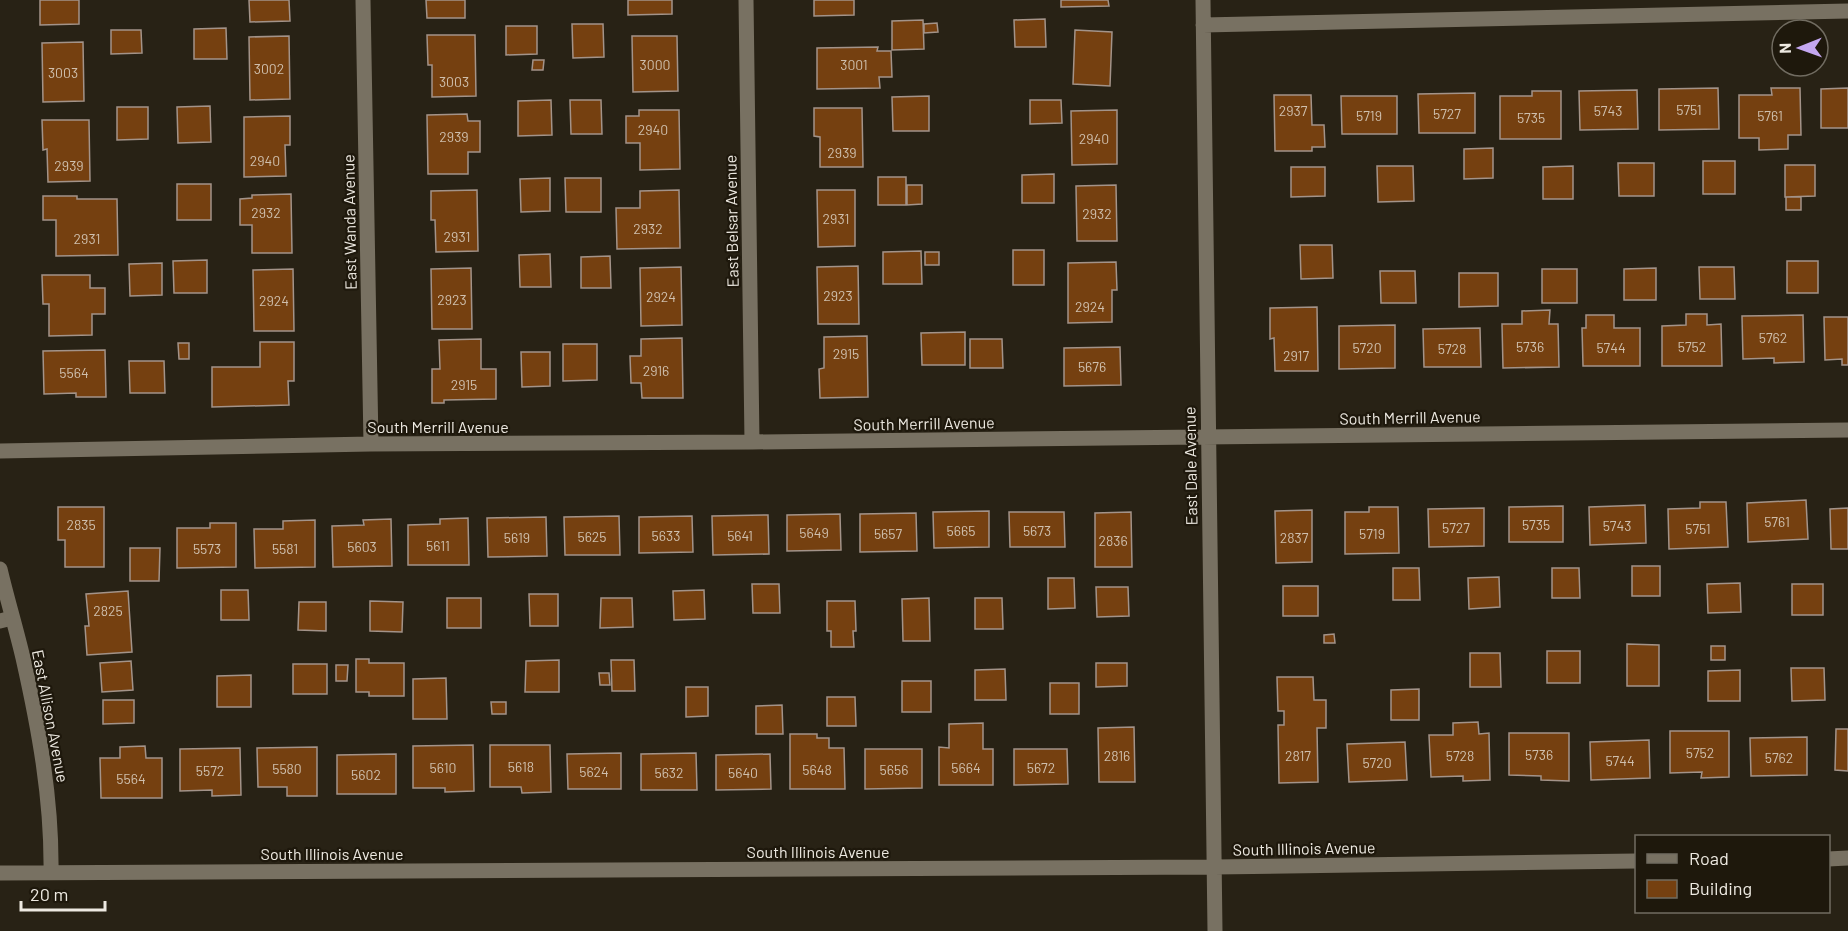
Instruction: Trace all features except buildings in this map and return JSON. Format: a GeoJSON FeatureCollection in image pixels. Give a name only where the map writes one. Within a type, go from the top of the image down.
{"type":"FeatureCollection","features":[{"type":"Feature","properties":{"kind":"street","name":"East Wanda Avenue"},"geometry":{"type":"LineString","coordinates":[[363,0],[371,444]]}},
{"type":"Feature","properties":{"kind":"street","name":"East Belsar Avenue"},"geometry":{"type":"LineString","coordinates":[[746,0],[752,442]]}},
{"type":"Feature","properties":{"kind":"street","name":"East Dale Avenue"},"geometry":{"type":"LineString","coordinates":[[1203,0],[1215,931]]}},
{"type":"Feature","properties":{"kind":"street"},"geometry":{"type":"LineString","coordinates":[[1203,25],[1848,11]]}},
{"type":"Feature","properties":{"kind":"street","name":"South Merrill Avenue"},"geometry":{"type":"LineString","coordinates":[[0,451],[371,444],[1207,438],[1848,430]]}},
{"type":"Feature","properties":{"kind":"street","name":"East Allison Avenue"},"geometry":{"type":"LineString","coordinates":[[0,569],[6,620],[23,657],[45,772],[51,826],[51,872]]}},
{"type":"Feature","properties":{"kind":"street"},"geometry":{"type":"LineString","coordinates":[[1830,858],[1848,858]]}},
{"type":"Feature","properties":{"kind":"street","name":"South Illinois Avenue"},"geometry":{"type":"LineString","coordinates":[[0,873],[1214,867],[1635,861]]}}]}
